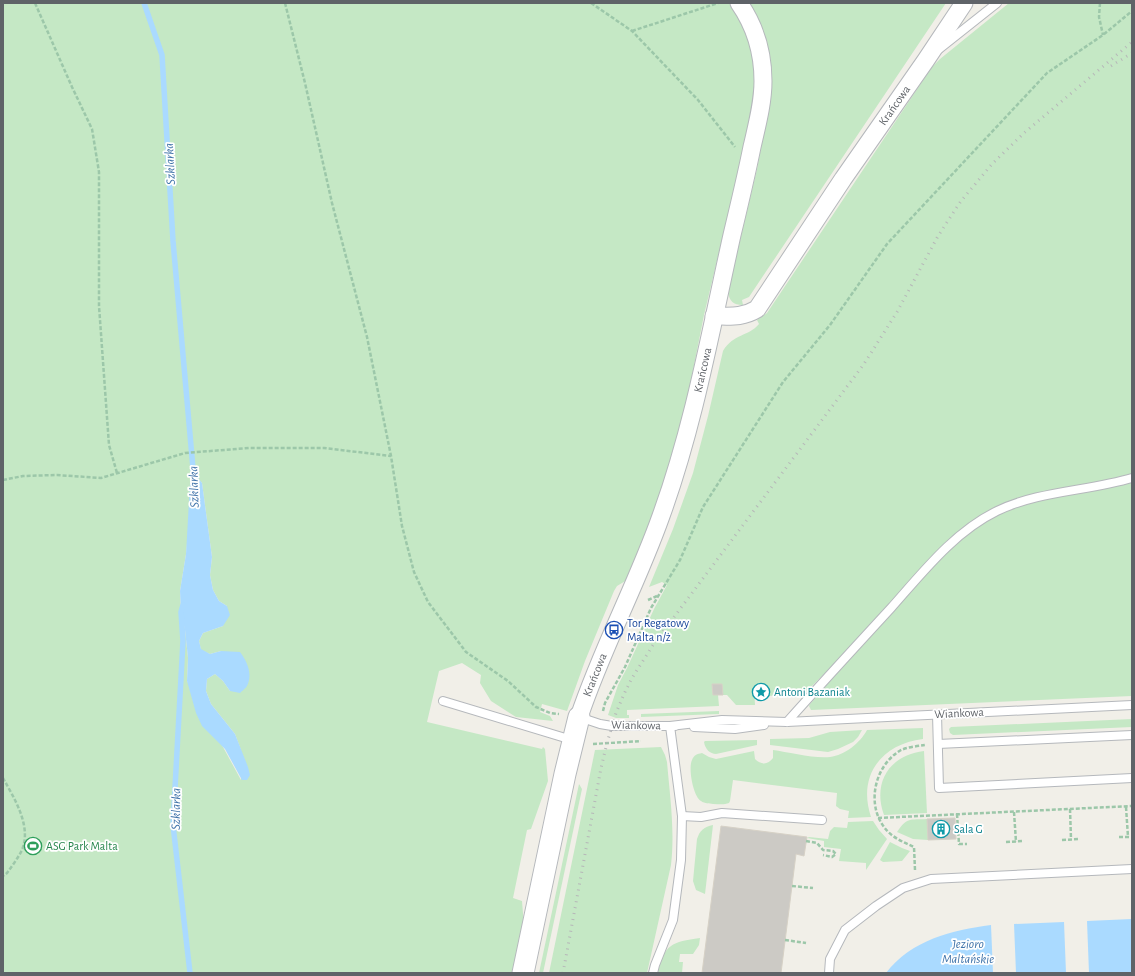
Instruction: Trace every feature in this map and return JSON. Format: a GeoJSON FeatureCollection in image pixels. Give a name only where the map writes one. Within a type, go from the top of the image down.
{"type":"FeatureCollection","features":[{"type":"Feature","properties":{"kind":"street","name":"Krańcowa"},"geometry":{"type":"LineString","coordinates":[[523,973],[565,774],[579,717],[590,686],[644,560],[674,480],[690,422],[759,116],[763,80],[762,62],[753,27],[739,3]]}},
{"type":"Feature","properties":{"kind":"street","name":"Krańcowa"},"geometry":{"type":"LineString","coordinates":[[714,316],[742,316],[757,309],[843,179],[964,3]]}},
{"type":"Feature","properties":{"kind":"lane"},"geometry":{"type":"LineString","coordinates":[[926,60],[997,3]]}},
{"type":"Feature","properties":{"kind":"lane"},"geometry":{"type":"LineString","coordinates":[[787,722],[941,552],[974,524],[998,510],[1027,500],[1113,484],[1132,478]]}},
{"type":"Feature","properties":{"kind":"lane"},"geometry":{"type":"LineString","coordinates":[[443,702],[573,741]]}},
{"type":"Feature","properties":{"kind":"lane","name":"Wiankowa"},"geometry":{"type":"LineString","coordinates":[[579,717],[600,724],[612,726],[670,726],[735,729],[787,722],[1132,705]]}},
{"type":"Feature","properties":{"kind":"lane"},"geometry":{"type":"LineString","coordinates":[[937,714],[939,788],[1132,778]]}},
{"type":"Feature","properties":{"kind":"lane"},"geometry":{"type":"LineString","coordinates":[[653,973],[673,920],[681,860],[682,816],[670,726]]}},
{"type":"Feature","properties":{"kind":"lane"},"geometry":{"type":"LineString","coordinates":[[938,744],[1132,735]]}},
{"type":"Feature","properties":{"kind":"lane"},"geometry":{"type":"LineString","coordinates":[[682,816],[701,817],[722,813],[822,820]]}},
{"type":"Feature","properties":{"kind":"lane"},"geometry":{"type":"LineString","coordinates":[[829,973],[830,959],[845,930],[876,906],[903,888],[931,880],[1132,869]]}},
{"type":"Feature","properties":{"kind":"path"},"geometry":{"type":"LineString","coordinates":[[35,3],[92,129],[99,172],[99,306],[109,445],[117,473]]}},
{"type":"Feature","properties":{"kind":"path"},"geometry":{"type":"LineString","coordinates":[[285,3],[332,203],[367,337],[391,456],[402,526],[414,572],[428,602],[466,652],[508,681],[536,707],[550,713],[568,714],[579,717]]}},
{"type":"Feature","properties":{"kind":"path"},"geometry":{"type":"LineString","coordinates":[[591,3],[632,31],[698,100],[748,165]]}},
{"type":"Feature","properties":{"kind":"path"},"geometry":{"type":"LineString","coordinates":[[632,31],[718,3]]}},
{"type":"Feature","properties":{"kind":"path"},"geometry":{"type":"LineString","coordinates":[[1100,3],[1099,17],[1103,35]]}},
{"type":"Feature","properties":{"kind":"path"},"geometry":{"type":"LineString","coordinates":[[603,710],[625,667],[651,608],[680,560],[703,507],[783,382],[830,325],[887,244],[1047,73],[1103,35],[1132,11]]}},
{"type":"Feature","properties":{"kind":"path"},"geometry":{"type":"LineString","coordinates":[[3,480],[23,476],[57,475],[101,478],[185,454],[249,448],[324,448],[391,456]]}},
{"type":"Feature","properties":{"kind":"path"},"geometry":{"type":"LineString","coordinates":[[593,744],[672,740]]}},
{"type":"Feature","properties":{"kind":"path"},"geometry":{"type":"LineString","coordinates":[[915,884],[914,847],[892,836],[884,828],[878,818],[875,802],[875,786],[886,763],[902,750],[938,744]]}},
{"type":"Feature","properties":{"kind":"path"},"geometry":{"type":"LineString","coordinates":[[3,778],[18,808],[25,834],[22,850],[7,873],[3,876]]}},
{"type":"Feature","properties":{"kind":"path"},"geometry":{"type":"LineString","coordinates":[[878,818],[1132,806]]}},
{"type":"Feature","properties":{"kind":"path"},"geometry":{"type":"LineString","coordinates":[[1126,807],[1128,837]]}},
{"type":"Feature","properties":{"kind":"path"},"geometry":{"type":"LineString","coordinates":[[1070,809],[1071,839]]}},
{"type":"Feature","properties":{"kind":"path"},"geometry":{"type":"LineString","coordinates":[[1014,812],[1016,842]]}},
{"type":"Feature","properties":{"kind":"path"},"geometry":{"type":"LineString","coordinates":[[957,814],[959,844],[967,844]]}},
{"type":"Feature","properties":{"kind":"path"},"geometry":{"type":"LineString","coordinates":[[1119,837],[1132,837]]}},
{"type":"Feature","properties":{"kind":"path"},"geometry":{"type":"LineString","coordinates":[[1062,840],[1080,839]]}},
{"type":"Feature","properties":{"kind":"path"},"geometry":{"type":"LineString","coordinates":[[806,841],[817,843],[823,850],[833,851],[836,854],[832,857],[822,855]]}},
{"type":"Feature","properties":{"kind":"path"},"geometry":{"type":"LineString","coordinates":[[1006,842],[1024,841]]}},
{"type":"Feature","properties":{"kind":"path"},"geometry":{"type":"LineString","coordinates":[[792,886],[813,888]]}},
{"type":"Feature","properties":{"kind":"path"},"geometry":{"type":"LineString","coordinates":[[785,940],[806,943]]}},
{"type":"Feature","properties":{"kind":"green space"},"geometry":{"type":"Polygon","coordinates":[[[3,3],[732,3],[742,21],[755,60],[755,102],[704,315],[685,411],[670,467],[627,580],[617,586],[614,591],[585,661],[567,711],[542,704],[540,712],[550,716],[553,721],[516,717],[491,701],[480,683],[481,675],[462,663],[439,671],[427,722],[542,749],[543,747],[545,749],[548,781],[531,829],[527,830],[513,898],[522,901],[524,926],[514,973],[3,973],[3,3]],[[194,474],[186,554],[180,591],[181,612],[185,630],[188,658],[187,681],[241,780],[241,750],[235,734],[211,704],[206,691],[207,679],[215,674],[223,681],[230,691],[221,651],[210,654],[201,650],[199,641],[203,633],[223,626],[227,606],[219,601],[213,590],[210,575],[212,557],[202,483],[194,474]]]}},
{"type":"Feature","properties":{"kind":"green space"},"geometry":{"type":"Polygon","coordinates":[[[749,3],[946,3],[749,297],[742,300],[743,305],[732,302],[728,291],[757,169],[769,104],[764,37],[756,14],[749,3]]]}},
{"type":"Feature","properties":{"kind":"green space"},"geometry":{"type":"Polygon","coordinates":[[[1009,3],[1132,3],[1132,696],[811,710],[809,706],[810,704],[841,669],[831,667],[804,694],[767,696],[766,687],[754,687],[755,705],[736,705],[727,695],[723,695],[722,684],[712,684],[713,695],[718,695],[719,706],[627,710],[627,715],[629,715],[629,718],[616,718],[608,715],[618,685],[667,585],[662,582],[649,587],[673,529],[693,473],[723,351],[727,345],[736,338],[755,328],[759,324],[757,320],[767,313],[932,67],[1009,3]]]}},
{"type":"Feature","properties":{"kind":"green space"},"geometry":{"type":"Polygon","coordinates":[[[719,711],[719,714],[641,717],[641,714],[719,711]]]}},
{"type":"Feature","properties":{"kind":"green space"},"geometry":{"type":"Polygon","coordinates":[[[1132,719],[1132,727],[953,735],[950,733],[949,729],[951,727],[1132,719]]]}},
{"type":"Feature","properties":{"kind":"green space"},"geometry":{"type":"Polygon","coordinates":[[[923,728],[923,739],[908,742],[896,747],[876,764],[870,775],[867,788],[871,817],[848,818],[849,811],[840,809],[836,806],[837,793],[733,780],[729,803],[706,803],[698,798],[692,782],[692,760],[697,754],[700,753],[716,759],[754,751],[755,759],[764,763],[769,762],[773,758],[773,750],[809,756],[830,757],[841,754],[852,748],[867,730],[923,728]]]}},
{"type":"Feature","properties":{"kind":"green space"},"geometry":{"type":"Polygon","coordinates":[[[862,730],[853,742],[828,752],[770,745],[770,739],[809,738],[830,732],[862,730]]]}},
{"type":"Feature","properties":{"kind":"green space"},"geometry":{"type":"Polygon","coordinates":[[[757,740],[757,745],[716,754],[708,751],[704,742],[705,741],[757,740]]]}},
{"type":"Feature","properties":{"kind":"green space"},"geometry":{"type":"Polygon","coordinates":[[[661,747],[667,762],[672,814],[672,852],[671,865],[647,973],[549,973],[595,750],[661,747]]]}},
{"type":"Feature","properties":{"kind":"green space"},"geometry":{"type":"Polygon","coordinates":[[[924,751],[927,813],[884,815],[880,792],[882,781],[887,772],[893,764],[902,758],[924,751]]]}},
{"type":"Feature","properties":{"kind":"green space"},"geometry":{"type":"Polygon","coordinates":[[[579,784],[582,789],[543,973],[539,973],[579,784]]]}},
{"type":"Feature","properties":{"kind":"green space"},"geometry":{"type":"Polygon","coordinates":[[[927,819],[928,840],[913,839],[897,832],[909,820],[927,819]]]}},
{"type":"Feature","properties":{"kind":"green space"},"geometry":{"type":"Polygon","coordinates":[[[873,821],[887,839],[866,870],[866,863],[839,861],[841,849],[824,847],[824,841],[807,838],[828,839],[830,831],[834,827],[847,828],[848,822],[873,821]]]}},
{"type":"Feature","properties":{"kind":"green space"},"geometry":{"type":"Polygon","coordinates":[[[713,825],[705,894],[696,890],[693,881],[697,839],[703,829],[713,825]]]}},
{"type":"Feature","properties":{"kind":"green space"},"geometry":{"type":"Polygon","coordinates":[[[890,842],[910,851],[902,861],[883,862],[880,860],[890,842]]]}},
{"type":"Feature","properties":{"kind":"green space"},"geometry":{"type":"Polygon","coordinates":[[[700,938],[699,945],[693,954],[680,954],[679,962],[683,962],[682,973],[658,973],[663,956],[671,946],[682,941],[700,938]]]}},
{"type":"Feature","properties":{"kind":"water"},"geometry":{"type":"Polygon","coordinates":[[[194,473],[202,483],[212,557],[210,575],[213,590],[219,601],[227,606],[230,615],[223,626],[203,633],[199,641],[201,649],[210,654],[221,651],[240,652],[245,659],[249,672],[249,681],[247,686],[240,693],[230,691],[223,681],[215,674],[207,679],[206,691],[211,704],[235,734],[248,767],[250,775],[247,780],[242,780],[225,749],[202,726],[196,713],[187,681],[188,658],[185,630],[181,612],[180,591],[186,554],[190,483],[194,473]]]}},
{"type":"Feature","properties":{"kind":"water"},"geometry":{"type":"Polygon","coordinates":[[[1132,919],[1132,973],[1089,973],[1087,921],[1132,919]]]}},
{"type":"Feature","properties":{"kind":"water","name":"Jezioro Maltańskie"},"geometry":{"type":"Polygon","coordinates":[[[1064,922],[1066,973],[1016,973],[1014,924],[1064,922]]]}},
{"type":"Feature","properties":{"kind":"water","name":"Jezioro Maltańskie"},"geometry":{"type":"Polygon","coordinates":[[[991,925],[993,973],[886,973],[907,952],[933,938],[962,930],[991,925]]]}},
{"type":"Feature","properties":{"kind":"building"},"geometry":{"type":"Polygon","coordinates":[[[712,684],[722,684],[723,695],[713,695],[712,684]]]}},
{"type":"Feature","properties":{"kind":"building","name":"Sala G"},"geometry":{"type":"Polygon","coordinates":[[[955,818],[956,839],[928,840],[927,819],[955,818]]]}},
{"type":"Feature","properties":{"kind":"building"},"geometry":{"type":"Polygon","coordinates":[[[721,826],[807,837],[804,856],[796,854],[781,973],[702,973],[721,826]]]}},
{"type":"Feature","properties":{"kind":"waterway","name":"Szklarka"},"geometry":{"type":"LineString","coordinates":[[144,3],[162,55],[173,241],[194,480]]}},
{"type":"Feature","properties":{"kind":"waterway","name":"Szklarka"},"geometry":{"type":"LineString","coordinates":[[183,605],[181,612],[183,641],[173,825],[190,973]]}},
{"type":"Feature","properties":{"kind":"railway"},"geometry":{"type":"LineString","coordinates":[[563,973],[601,768],[616,713],[632,678],[653,645],[864,364],[897,312],[938,236],[961,201],[992,164],[1024,133],[1132,42]]}},
{"type":"Feature","properties":{"kind":"railway"},"geometry":{"type":"LineString","coordinates":[[1111,66],[1132,53]]}},
{"type":"Feature","properties":{"kind":"place","name":"Tor Regatowy Malta n/ż"},"geometry":{"type":"Point","coordinates":[614,630]}},
{"type":"Feature","properties":{"kind":"place","name":"Antoni Bazaniak"},"geometry":{"type":"Point","coordinates":[761,692]}},
{"type":"Feature","properties":{"kind":"place","name":"Sala G"},"geometry":{"type":"Point","coordinates":[941,829]}},
{"type":"Feature","properties":{"kind":"place","name":"ASG Park Malta"},"geometry":{"type":"Point","coordinates":[33,846]}}]}
